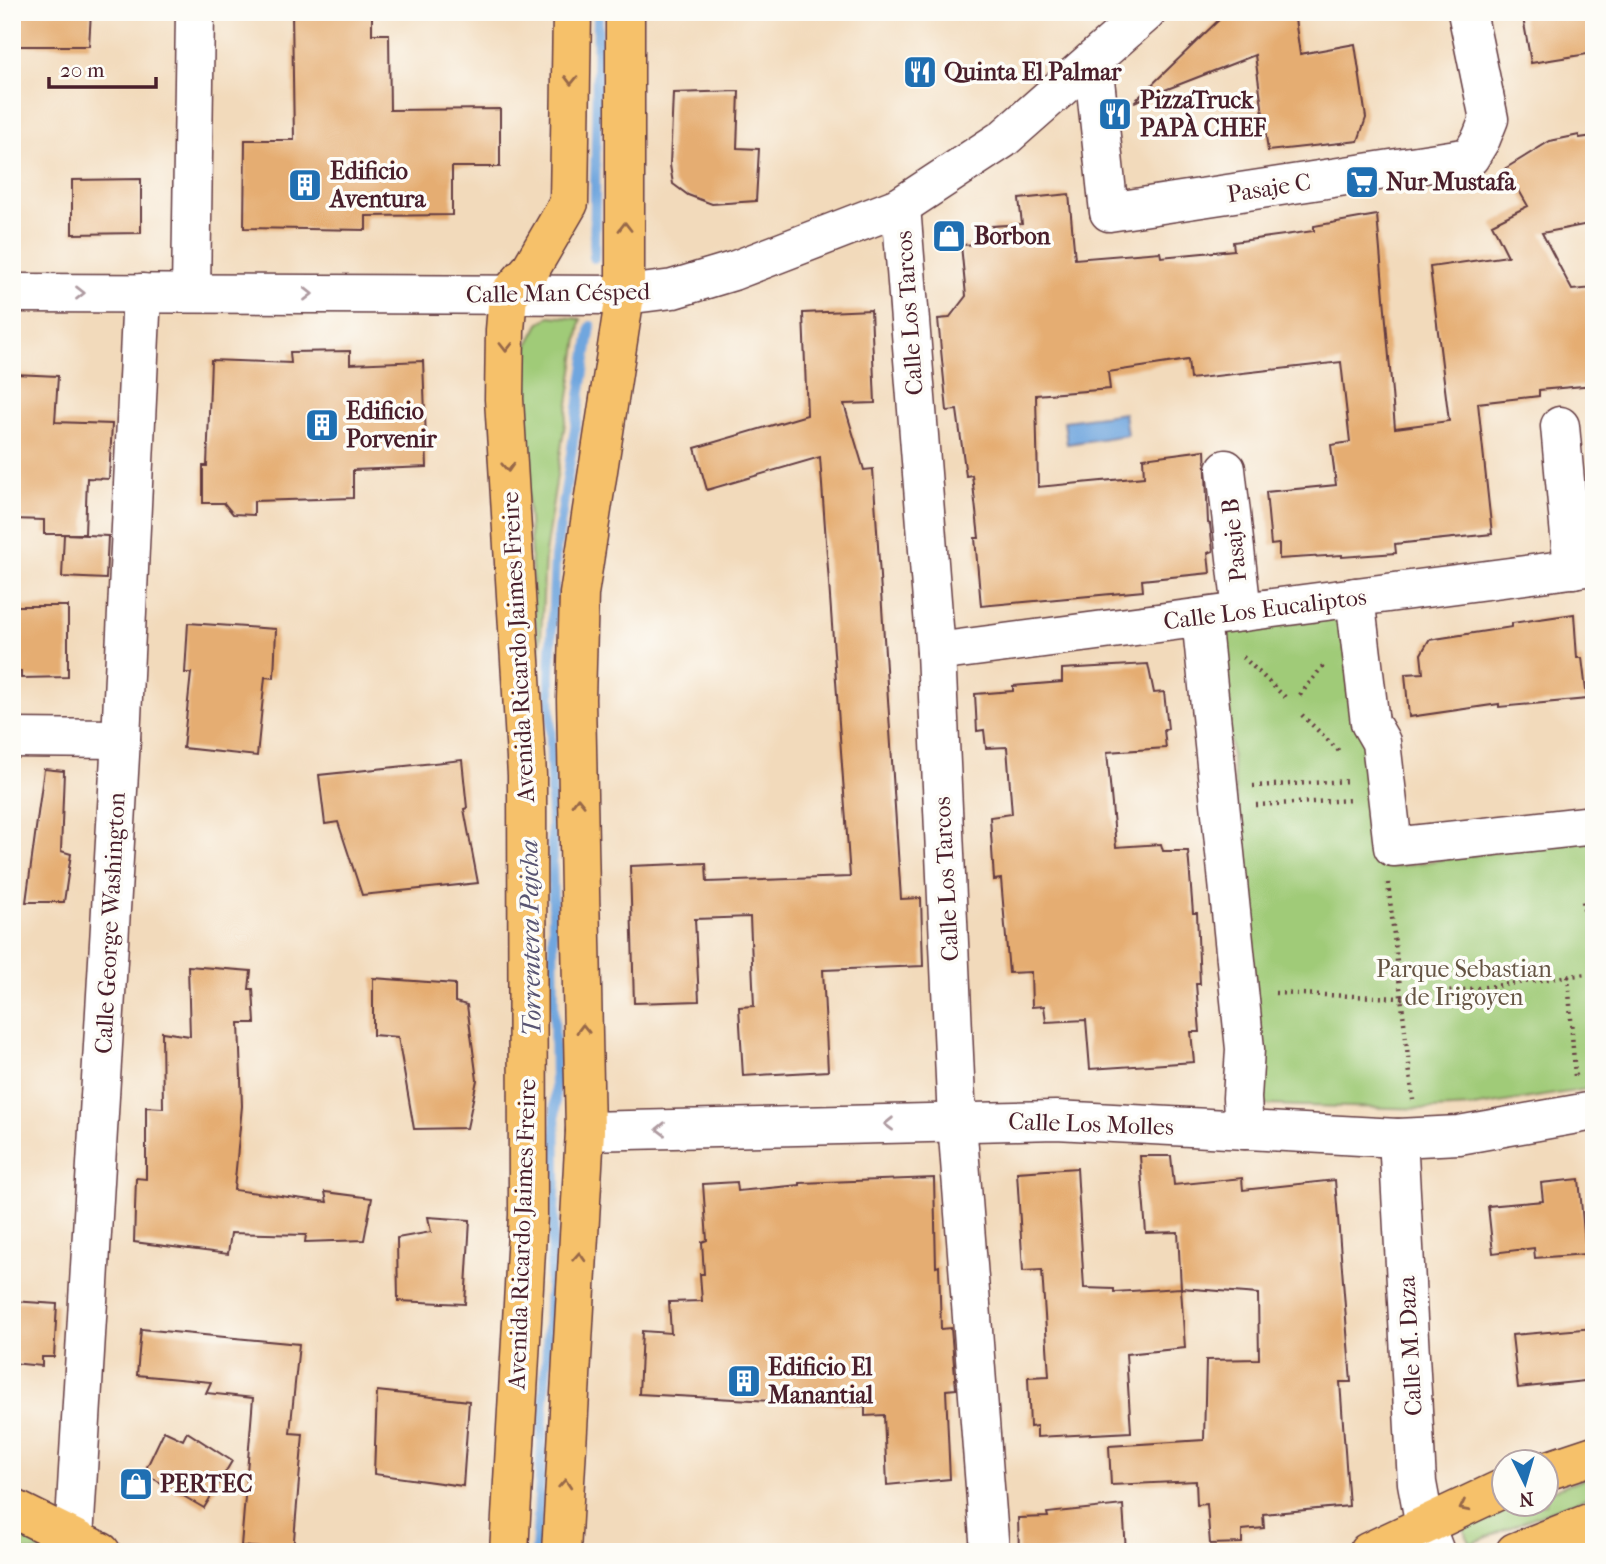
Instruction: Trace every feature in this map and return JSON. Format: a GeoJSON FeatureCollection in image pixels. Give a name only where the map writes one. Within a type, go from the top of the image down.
{"type":"FeatureCollection","features":[{"type":"Feature","properties":{"kind":"main road"},"geometry":{"type":"LineString","coordinates":[[508,295],[530,270],[569,203],[572,12]]}},
{"type":"Feature","properties":{"kind":"main road"},"geometry":{"type":"LineString","coordinates":[[561,1552],[585,1131],[576,699],[579,594],[625,296],[625,12]]}},
{"type":"Feature","properties":{"kind":"main road","name":"Avenida Ricardo Jaimes Freire"},"geometry":{"type":"LineString","coordinates":[[508,295],[504,398],[527,775],[528,1160],[528,1214],[509,1552]]}},
{"type":"Feature","properties":{"kind":"main road"},"geometry":{"type":"LineString","coordinates":[[1560,1466],[1594,1455]]}},
{"type":"Feature","properties":{"kind":"main road"},"geometry":{"type":"LineString","coordinates":[[1368,1552],[1429,1539],[1490,1498]]}},
{"type":"Feature","properties":{"kind":"main road"},"geometry":{"type":"LineString","coordinates":[[12,1508],[81,1547]]}},
{"type":"Feature","properties":{"kind":"main road"},"geometry":{"type":"LineString","coordinates":[[1515,1552],[1594,1521]]}},
{"type":"Feature","properties":{"kind":"street"},"geometry":{"type":"LineString","coordinates":[[191,293],[195,12]]}},
{"type":"Feature","properties":{"kind":"street","name":"Calle Man Césped"},"geometry":{"type":"LineString","coordinates":[[12,293],[625,296],[673,289],[733,271],[901,206],[1003,139],[1147,12]]}},
{"type":"Feature","properties":{"kind":"street","name":"Pasaje C"},"geometry":{"type":"LineString","coordinates":[[1093,61],[1109,212],[1470,157],[1489,119],[1467,12]]}},
{"type":"Feature","properties":{"kind":"street","name":"Calle Los Tarcos"},"geometry":{"type":"LineString","coordinates":[[901,206],[936,652],[957,1122],[990,1552]]}},
{"type":"Feature","properties":{"kind":"street","name":"Calle George Washington"},"geometry":{"type":"LineString","coordinates":[[81,1547],[142,293]]}},
{"type":"Feature","properties":{"kind":"street"},"geometry":{"type":"LineString","coordinates":[[1560,426],[1583,568]]}},
{"type":"Feature","properties":{"kind":"street","name":"Pasaje B"},"geometry":{"type":"LineString","coordinates":[[1226,468],[1242,612]]}},
{"type":"Feature","properties":{"kind":"street","name":"Calle Los Eucaliptos"},"geometry":{"type":"LineString","coordinates":[[936,652],[1583,568]]}},
{"type":"Feature","properties":{"kind":"street"},"geometry":{"type":"LineString","coordinates":[[1355,597],[1370,723],[1381,742],[1394,847],[1594,825]]}},
{"type":"Feature","properties":{"kind":"street"},"geometry":{"type":"LineString","coordinates":[[1198,618],[1203,637],[1245,1049],[1242,1098],[1244,1130]]}},
{"type":"Feature","properties":{"kind":"street"},"geometry":{"type":"LineString","coordinates":[[12,738],[121,739]]}},
{"type":"Feature","properties":{"kind":"street","name":"Calle Los Molles"},"geometry":{"type":"LineString","coordinates":[[585,1131],[1056,1120],[1398,1138],[1459,1135],[1585,1098]]}},
{"type":"Feature","properties":{"kind":"street","name":"Calle M. Daza"},"geometry":{"type":"LineString","coordinates":[[1398,1138],[1417,1483],[1429,1539]]}},
{"type":"Feature","properties":{"kind":"path"},"geometry":{"type":"LineString","coordinates":[[1239,653],[1285,697]]}},
{"type":"Feature","properties":{"kind":"path"},"geometry":{"type":"LineString","coordinates":[[1302,715],[1348,760]]}},
{"type":"Feature","properties":{"kind":"path"},"geometry":{"type":"LineString","coordinates":[[1219,798],[1354,781]]}},
{"type":"Feature","properties":{"kind":"path"},"geometry":{"type":"LineString","coordinates":[[1219,798],[1356,799]]}},
{"type":"Feature","properties":{"kind":"path"},"geometry":{"type":"LineString","coordinates":[[1387,871],[1413,1102]]}},
{"type":"Feature","properties":{"kind":"path"},"geometry":{"type":"LineString","coordinates":[[1239,992],[1402,998],[1593,973],[1583,901],[1594,900]]}},
{"type":"Feature","properties":{"kind":"path"},"geometry":{"type":"LineString","coordinates":[[1568,976],[1585,1098]]}},
{"type":"Feature","properties":{"kind":"green space"},"geometry":{"type":"Polygon","coordinates":[[[550,316],[581,319],[545,553],[540,660],[522,406],[523,354],[539,324],[550,316]]]}},
{"type":"Feature","properties":{"kind":"green space","name":"Parque Sebastian de Irigoyen"},"geometry":{"type":"Polygon","coordinates":[[[1336,617],[1345,619],[1383,863],[1393,867],[1594,837],[1594,1088],[1473,1107],[1433,1109],[1262,1105],[1262,1050],[1219,633],[1336,617]]]}},
{"type":"Feature","properties":{"kind":"green space"},"geometry":{"type":"Polygon","coordinates":[[[1594,1475],[1594,1495],[1560,1508],[1560,1487],[1594,1475]]]}},
{"type":"Feature","properties":{"kind":"green space"},"geometry":{"type":"Polygon","coordinates":[[[1490,1517],[1532,1518],[1471,1544],[1463,1529],[1490,1517]]]}},
{"type":"Feature","properties":{"kind":"green space"},"geometry":{"type":"Polygon","coordinates":[[[12,1533],[42,1547],[40,1552],[12,1551],[12,1533]]]}},
{"type":"Feature","properties":{"kind":"water"},"geometry":{"type":"Polygon","coordinates":[[[1124,413],[1127,435],[1067,444],[1064,421],[1124,413]]]}},
{"type":"Feature","properties":{"kind":"building"},"geometry":{"type":"Polygon","coordinates":[[[12,12],[91,12],[89,46],[12,46],[12,12]]]}},
{"type":"Feature","properties":{"kind":"building"},"geometry":{"type":"Polygon","coordinates":[[[292,12],[372,12],[372,34],[389,34],[390,110],[500,109],[500,167],[452,167],[452,215],[366,216],[366,230],[244,228],[245,140],[294,140],[292,12]]]}},
{"type":"Feature","properties":{"kind":"building"},"geometry":{"type":"Polygon","coordinates":[[[1227,12],[1294,12],[1300,54],[1355,44],[1366,118],[1358,141],[1268,151],[1255,55],[1134,102],[1227,12]]]}},
{"type":"Feature","properties":{"kind":"building"},"geometry":{"type":"Polygon","coordinates":[[[1522,12],[1594,12],[1594,53],[1531,63],[1522,12]]]}},
{"type":"Feature","properties":{"kind":"building"},"geometry":{"type":"Polygon","coordinates":[[[739,91],[737,148],[759,149],[756,201],[712,204],[688,195],[673,184],[670,165],[673,93],[739,91]]]}},
{"type":"Feature","properties":{"kind":"building"},"geometry":{"type":"Polygon","coordinates":[[[1579,135],[1579,138],[1594,136],[1594,223],[1542,233],[1572,290],[1594,288],[1594,385],[1539,390],[1539,396],[1478,403],[1492,534],[1395,544],[1396,553],[1279,559],[1279,544],[1271,545],[1266,492],[1336,485],[1331,445],[1350,442],[1341,362],[1190,379],[1188,360],[1108,372],[1110,389],[1036,395],[1038,487],[1144,477],[1143,458],[1205,450],[1208,523],[1213,551],[1208,553],[1210,573],[1142,580],[1143,591],[981,606],[975,538],[979,538],[972,475],[966,476],[957,410],[947,411],[938,319],[949,318],[966,296],[961,245],[980,244],[979,234],[994,234],[992,226],[1022,224],[1019,199],[1069,194],[1075,259],[1160,252],[1161,257],[1234,250],[1233,242],[1314,231],[1314,226],[1377,215],[1395,428],[1449,421],[1430,267],[1508,256],[1492,224],[1528,206],[1506,168],[1550,141],[1579,135]]]}},
{"type":"Feature","properties":{"kind":"building"},"geometry":{"type":"Polygon","coordinates":[[[141,179],[141,233],[72,234],[72,180],[141,179]]]}},
{"type":"Feature","properties":{"kind":"building"},"geometry":{"type":"Polygon","coordinates":[[[871,310],[875,403],[844,404],[864,470],[873,469],[901,899],[921,898],[923,966],[823,970],[828,1071],[743,1076],[739,1007],[754,1006],[750,917],[695,919],[699,1001],[634,1003],[630,866],[706,863],[707,882],[850,877],[820,457],[707,490],[695,448],[807,415],[803,313],[871,310]]]}},
{"type":"Feature","properties":{"kind":"building"},"geometry":{"type":"Polygon","coordinates":[[[350,351],[350,364],[423,361],[427,467],[353,470],[353,498],[254,501],[254,515],[233,514],[224,503],[203,503],[211,360],[291,363],[290,352],[350,351]]]}},
{"type":"Feature","properties":{"kind":"building"},"geometry":{"type":"Polygon","coordinates":[[[14,374],[58,376],[55,422],[112,424],[109,479],[87,478],[85,534],[44,534],[44,520],[13,519],[14,374]]]}},
{"type":"Feature","properties":{"kind":"building"},"geometry":{"type":"Polygon","coordinates":[[[64,534],[108,536],[106,579],[62,577],[64,534]]]}},
{"type":"Feature","properties":{"kind":"building"},"geometry":{"type":"Polygon","coordinates":[[[12,606],[68,606],[68,677],[21,678],[21,671],[12,671],[12,606]]]}},
{"type":"Feature","properties":{"kind":"building"},"geometry":{"type":"Polygon","coordinates":[[[1574,614],[1577,658],[1582,658],[1587,699],[1499,707],[1499,704],[1409,717],[1405,674],[1423,673],[1421,654],[1429,640],[1574,614]]]}},
{"type":"Feature","properties":{"kind":"building"},"geometry":{"type":"Polygon","coordinates":[[[188,623],[276,629],[274,678],[265,677],[257,756],[183,748],[191,673],[185,673],[188,623]]]}},
{"type":"Feature","properties":{"kind":"building"},"geometry":{"type":"Polygon","coordinates":[[[1148,664],[1154,693],[1164,692],[1168,729],[1164,730],[1166,748],[1107,752],[1116,847],[1161,844],[1163,851],[1188,851],[1193,913],[1197,913],[1200,984],[1196,984],[1200,1032],[1191,1032],[1194,1062],[1090,1069],[1086,1020],[1046,1022],[1044,1006],[1032,1007],[1031,972],[1009,973],[1001,879],[994,880],[990,817],[1012,814],[1007,747],[986,748],[984,730],[977,731],[975,694],[1013,691],[1013,686],[1062,682],[1062,669],[1148,664]]]}},
{"type":"Feature","properties":{"kind":"building"},"geometry":{"type":"Polygon","coordinates":[[[462,760],[467,808],[464,809],[478,883],[362,895],[338,822],[325,824],[319,775],[462,760]]]}},
{"type":"Feature","properties":{"kind":"building"},"geometry":{"type":"Polygon","coordinates":[[[44,769],[64,771],[61,851],[71,854],[64,902],[26,902],[44,769]]]}},
{"type":"Feature","properties":{"kind":"building"},"geometry":{"type":"Polygon","coordinates":[[[188,966],[251,971],[249,989],[253,989],[255,1023],[239,1023],[242,1106],[234,1190],[327,1202],[325,1192],[372,1198],[364,1240],[305,1242],[306,1235],[231,1233],[228,1254],[134,1242],[136,1178],[146,1179],[146,1107],[163,1108],[162,1032],[190,1036],[188,966]]]}},
{"type":"Feature","properties":{"kind":"building"},"geometry":{"type":"Polygon","coordinates":[[[373,978],[455,984],[455,1002],[467,1005],[477,1080],[467,1128],[414,1129],[398,1037],[373,1035],[373,978]]]}},
{"type":"Feature","properties":{"kind":"building"},"geometry":{"type":"Polygon","coordinates":[[[1140,1156],[1171,1156],[1174,1185],[1242,1178],[1243,1190],[1335,1180],[1351,1382],[1340,1382],[1349,1506],[1263,1514],[1264,1528],[1242,1530],[1242,1543],[1210,1544],[1207,1504],[1197,1505],[1196,1481],[1111,1485],[1109,1446],[1204,1440],[1206,1360],[1259,1359],[1258,1294],[1181,1288],[1178,1232],[1146,1233],[1140,1156]]]}},
{"type":"Feature","properties":{"kind":"building"},"geometry":{"type":"Polygon","coordinates":[[[1077,1168],[1084,1288],[1114,1289],[1114,1292],[1181,1288],[1185,1348],[1126,1354],[1131,1432],[1037,1437],[1037,1426],[1030,1427],[1028,1377],[1049,1376],[1042,1270],[1023,1271],[1017,1172],[1077,1168]]]}},
{"type":"Feature","properties":{"kind":"building"},"geometry":{"type":"Polygon","coordinates":[[[934,1178],[936,1267],[939,1266],[941,1329],[951,1328],[956,1389],[946,1390],[950,1479],[887,1485],[884,1415],[865,1416],[865,1406],[639,1394],[642,1331],[671,1333],[669,1302],[702,1301],[702,1242],[707,1240],[703,1184],[737,1182],[738,1191],[800,1183],[934,1178]]]}},
{"type":"Feature","properties":{"kind":"building"},"geometry":{"type":"Polygon","coordinates":[[[1579,1179],[1586,1254],[1535,1258],[1534,1248],[1493,1253],[1488,1206],[1543,1201],[1541,1183],[1579,1179]]]}},
{"type":"Feature","properties":{"kind":"building"},"geometry":{"type":"Polygon","coordinates":[[[428,1217],[470,1220],[465,1304],[398,1301],[397,1238],[431,1232],[428,1217]]]}},
{"type":"Feature","properties":{"kind":"building"},"geometry":{"type":"Polygon","coordinates":[[[12,1301],[57,1304],[54,1357],[42,1357],[42,1366],[12,1363],[12,1301]]]}},
{"type":"Feature","properties":{"kind":"building"},"geometry":{"type":"Polygon","coordinates":[[[1594,1328],[1594,1380],[1518,1388],[1512,1335],[1594,1328]]]}},
{"type":"Feature","properties":{"kind":"building"},"geometry":{"type":"Polygon","coordinates":[[[141,1329],[299,1344],[290,1433],[303,1434],[293,1551],[241,1546],[253,1398],[206,1393],[211,1382],[137,1375],[141,1329]]]}},
{"type":"Feature","properties":{"kind":"building"},"geometry":{"type":"Polygon","coordinates":[[[377,1391],[469,1401],[463,1486],[374,1474],[377,1391]]]}},
{"type":"Feature","properties":{"kind":"building"},"geometry":{"type":"Polygon","coordinates":[[[164,1431],[183,1440],[187,1432],[232,1461],[204,1508],[144,1473],[164,1431]]]}},
{"type":"Feature","properties":{"kind":"building"},"geometry":{"type":"Polygon","coordinates":[[[1123,1505],[1126,1552],[1019,1552],[1018,1518],[1048,1517],[1047,1513],[1123,1505]]]}},
{"type":"Feature","properties":{"kind":"waterway","name":"Torrentera Pajcha"},"geometry":{"type":"LineString","coordinates":[[594,258],[598,12]]}},
{"type":"Feature","properties":{"kind":"waterway","name":"Torrentera Pajcha"},"geometry":{"type":"LineString","coordinates":[[536,1552],[556,1176],[550,674],[555,557],[591,326]]}},
{"type":"Feature","properties":{"kind":"place","name":"Quinta El Palmar"},"geometry":{"type":"Point","coordinates":[920,72]}},
{"type":"Feature","properties":{"kind":"place","name":"PizzaTruck PAPÀ CHEF"},"geometry":{"type":"Point","coordinates":[1115,114]}},
{"type":"Feature","properties":{"kind":"place","name":"Nur Mustafa"},"geometry":{"type":"Point","coordinates":[1362,182]}},
{"type":"Feature","properties":{"kind":"place","name":"Edificio Aventura"},"geometry":{"type":"Point","coordinates":[305,185]}},
{"type":"Feature","properties":{"kind":"place","name":"Borbon"},"geometry":{"type":"Point","coordinates":[949,236]}},
{"type":"Feature","properties":{"kind":"place","name":"Edificio Porvenir"},"geometry":{"type":"Point","coordinates":[322,425]}},
{"type":"Feature","properties":{"kind":"place","name":"Edificio El Manantial"},"geometry":{"type":"Point","coordinates":[744,1381]}},
{"type":"Feature","properties":{"kind":"place","name":"PERTEC"},"geometry":{"type":"Point","coordinates":[136,1484]}}]}
